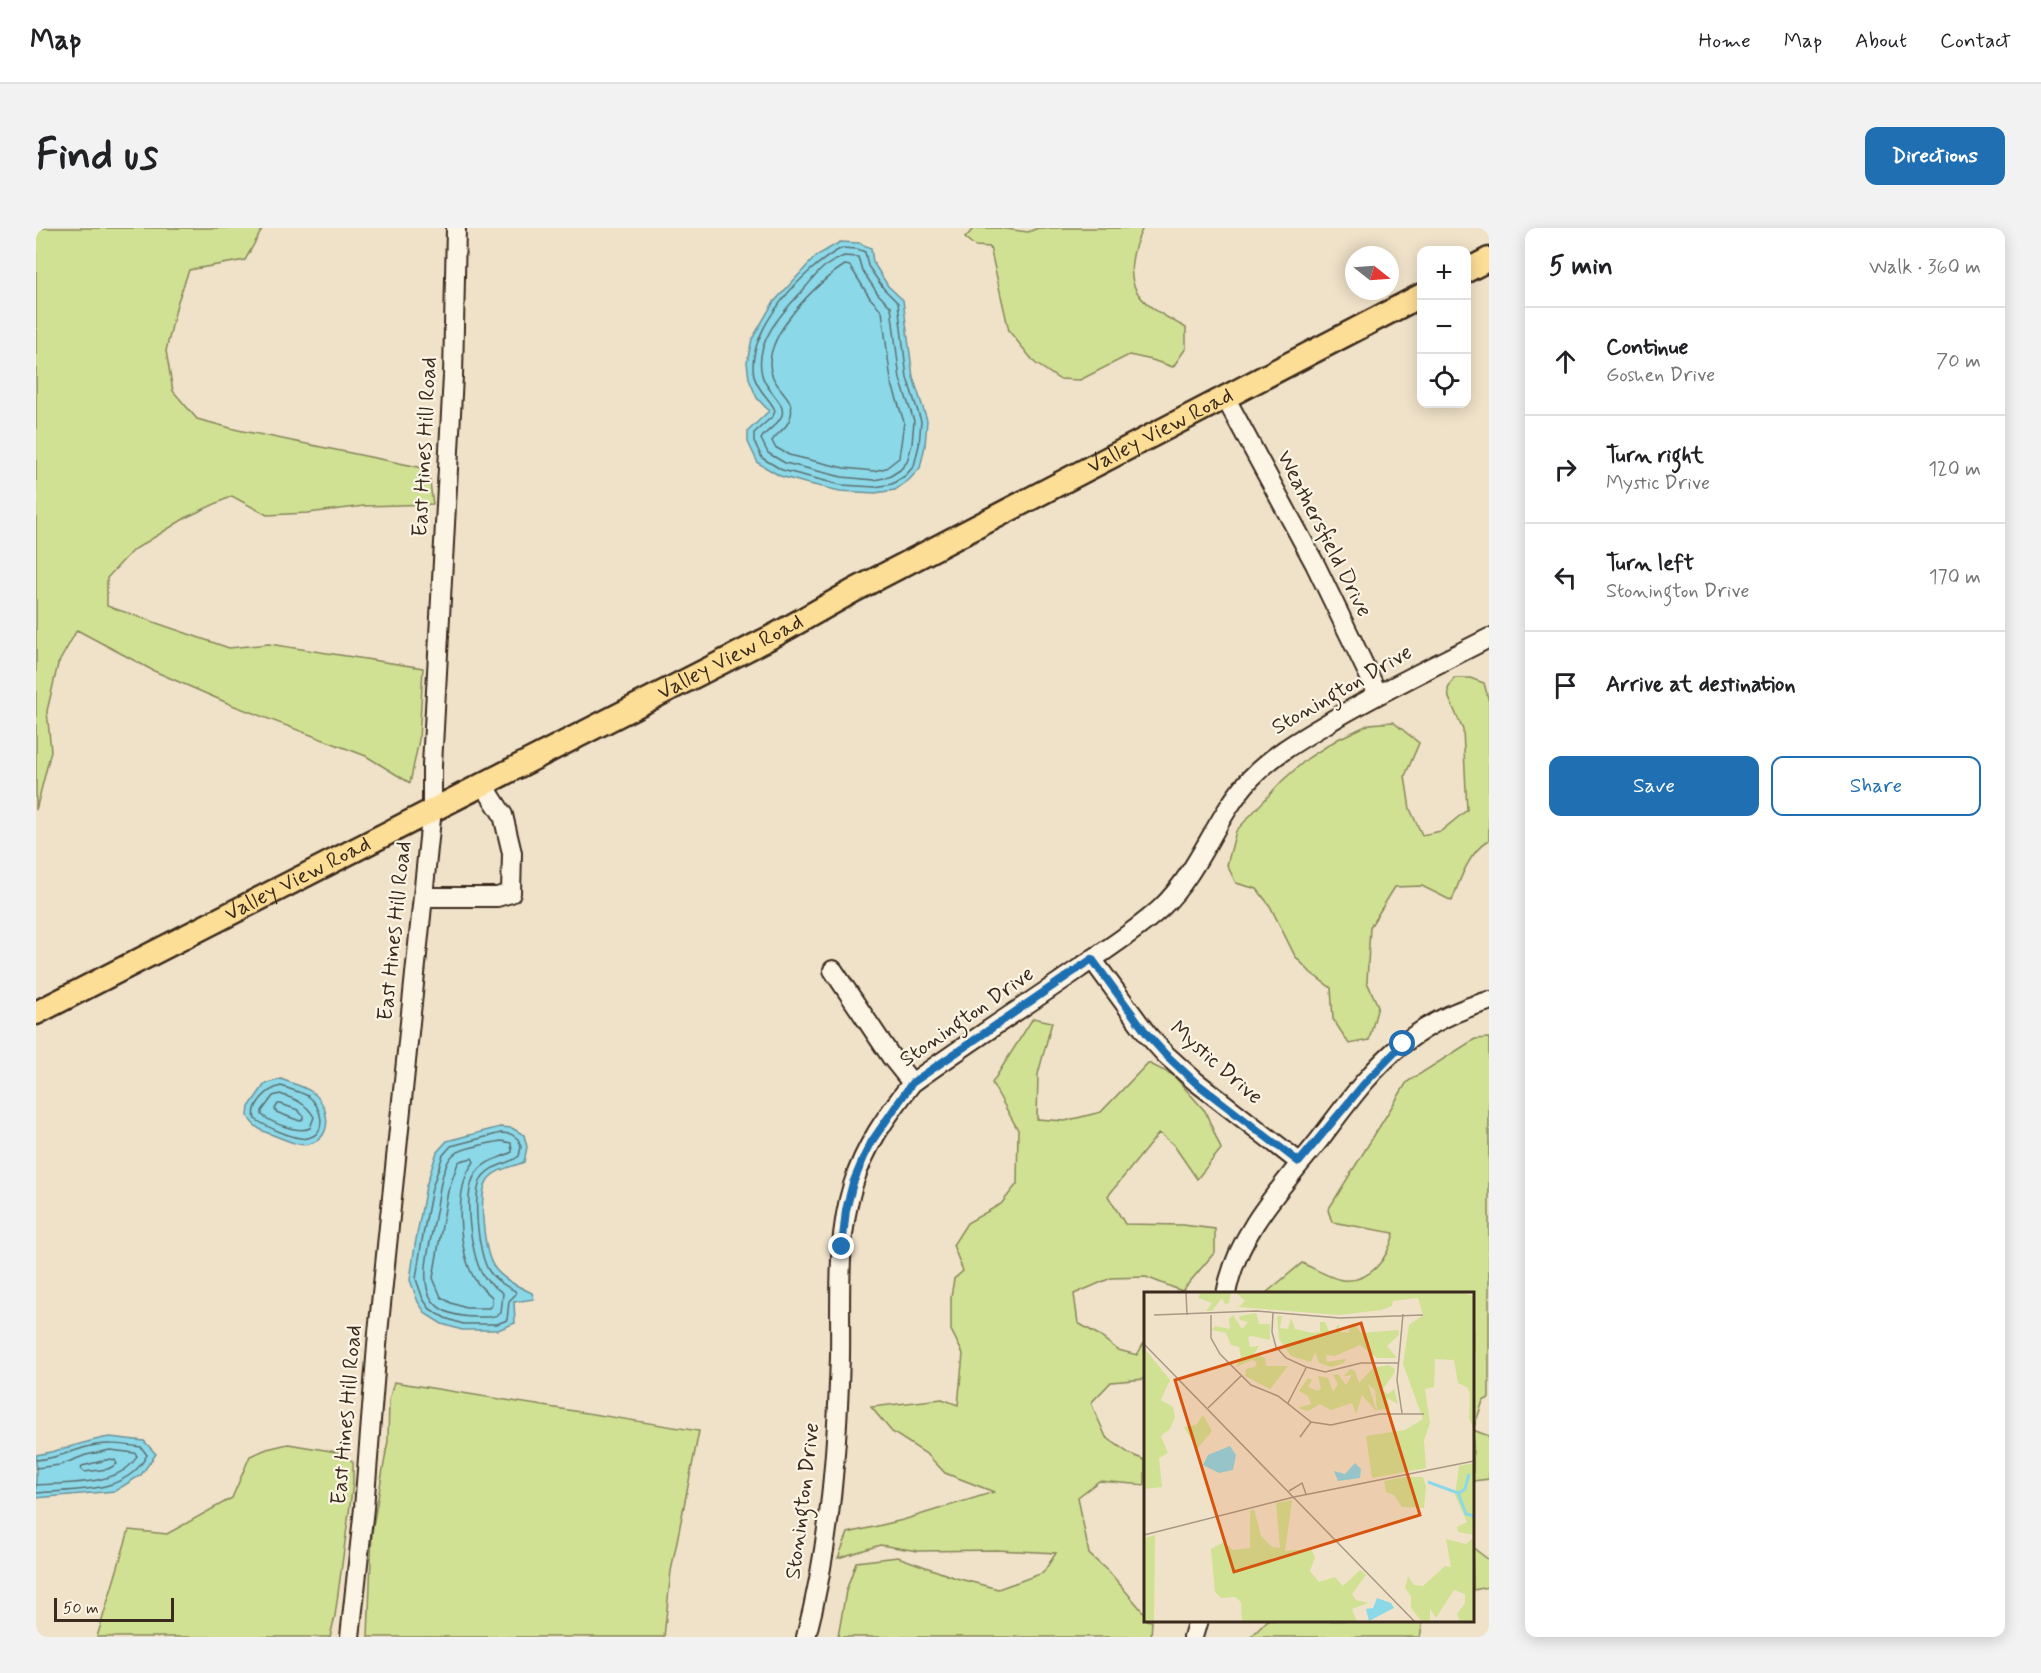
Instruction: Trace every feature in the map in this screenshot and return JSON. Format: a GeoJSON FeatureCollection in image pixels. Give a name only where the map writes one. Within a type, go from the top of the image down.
{"type":"FeatureCollection","features":[{"type":"Feature","properties":{"kind":"main road"},"geometry":{"type":"LineString","coordinates":[[1471,269],[1489,259]]}},
{"type":"Feature","properties":{"kind":"main road","name":"Valley View Road"},"geometry":{"type":"LineString","coordinates":[[36,1013],[777,634],[855,590],[1417,297]]}},
{"type":"Feature","properties":{"kind":"street","name":"East Hines Hill Road"},"geometry":{"type":"LineString","coordinates":[[350,1637],[364,1508],[378,1333],[432,809],[432,765],[453,376],[456,228]]}},
{"type":"Feature","properties":{"kind":"street","name":"Weathersfield Drive"},"geometry":{"type":"LineString","coordinates":[[1225,397],[1315,564],[1378,694]]}},
{"type":"Feature","properties":{"kind":"street","name":"Stonington Drive"},"geometry":{"type":"LineString","coordinates":[[806,1637],[821,1572],[834,1463],[838,1413],[842,1247],[846,1210],[853,1183],[872,1141],[912,1083],[1141,925],[1163,906],[1201,856],[1221,819],[1239,793],[1273,758],[1293,743],[1378,694],[1489,638]]}},
{"type":"Feature","properties":{"kind":"street"},"geometry":{"type":"LineString","coordinates":[[423,897],[497,897],[511,893],[512,853],[503,815],[483,784]]}},
{"type":"Feature","properties":{"kind":"street","name":"Mystic Drive"},"geometry":{"type":"LineString","coordinates":[[1092,959],[1147,1034],[1165,1054],[1195,1082],[1299,1162]]}},
{"type":"Feature","properties":{"kind":"street"},"geometry":{"type":"LineString","coordinates":[[833,970],[892,1058],[912,1083]]}},
{"type":"Feature","properties":{"kind":"street"},"geometry":{"type":"LineString","coordinates":[[1226,1292],[1234,1265],[1247,1238],[1282,1184],[1364,1084],[1403,1044],[1429,1026],[1456,1012],[1489,1000]]}},
{"type":"Feature","properties":{"kind":"street"},"geometry":{"type":"LineString","coordinates":[[1193,1637],[1197,1622]]}},
{"type":"Feature","properties":{"kind":"green space"},"geometry":{"type":"Polygon","coordinates":[[[36,228],[263,228],[245,260],[189,270],[177,304],[166,351],[173,391],[197,419],[238,430],[428,469],[433,504],[364,506],[267,515],[232,496],[187,517],[132,551],[107,578],[107,606],[229,648],[269,644],[423,668],[419,740],[410,783],[366,756],[232,705],[154,671],[77,630],[58,664],[47,711],[51,751],[36,810],[36,228]]]}},
{"type":"Feature","properties":{"kind":"green space"},"geometry":{"type":"Polygon","coordinates":[[[974,228],[1028,232],[1038,228],[1143,228],[1132,262],[1132,279],[1139,295],[1149,305],[1186,328],[1186,348],[1173,367],[1129,355],[1080,380],[1059,379],[1035,363],[1009,331],[990,247],[975,246],[965,238],[974,228]]]}},
{"type":"Feature","properties":{"kind":"green space"},"geometry":{"type":"Polygon","coordinates":[[[1454,678],[1470,678],[1484,683],[1489,702],[1489,840],[1471,859],[1452,901],[1422,886],[1395,887],[1370,927],[1367,982],[1378,1006],[1369,1040],[1349,1044],[1333,1019],[1331,988],[1311,973],[1295,956],[1270,906],[1257,889],[1236,883],[1227,865],[1236,831],[1282,781],[1308,758],[1338,739],[1370,724],[1393,722],[1419,743],[1405,776],[1410,809],[1422,835],[1441,831],[1467,810],[1463,730],[1449,698],[1448,689],[1454,678]]]}},
{"type":"Feature","properties":{"kind":"green space"},"geometry":{"type":"Polygon","coordinates":[[[1033,1018],[1052,1022],[1038,1074],[1037,1119],[1065,1121],[1101,1112],[1148,1063],[1173,1075],[1205,1111],[1221,1149],[1197,1179],[1173,1144],[1159,1133],[1108,1196],[1125,1224],[1183,1225],[1215,1229],[1215,1252],[1182,1291],[1146,1277],[1111,1278],[1074,1294],[1078,1323],[1118,1350],[1137,1355],[1144,1343],[1144,1379],[1111,1382],[1091,1403],[1106,1437],[1130,1454],[1144,1460],[1144,1485],[1099,1481],[1078,1497],[1089,1554],[1111,1574],[1144,1613],[1144,1622],[1152,1622],[1151,1637],[838,1637],[846,1591],[856,1562],[898,1557],[956,1578],[998,1589],[1043,1573],[1056,1553],[997,1550],[918,1551],[880,1545],[838,1558],[848,1533],[903,1520],[994,1492],[945,1473],[928,1455],[892,1432],[871,1407],[942,1399],[958,1405],[963,1354],[951,1330],[951,1297],[954,1279],[963,1271],[953,1245],[967,1223],[1001,1204],[1017,1184],[1018,1130],[992,1083],[1033,1018]]]}},
{"type":"Feature","properties":{"kind":"green space"},"geometry":{"type":"Polygon","coordinates":[[[1489,1038],[1489,1398],[1483,1401],[1474,1427],[1474,1292],[1267,1292],[1302,1263],[1328,1276],[1352,1280],[1370,1273],[1383,1260],[1394,1233],[1332,1222],[1328,1210],[1407,1082],[1475,1039],[1489,1038]]]}},
{"type":"Feature","properties":{"kind":"green space"},"geometry":{"type":"Polygon","coordinates":[[[394,1382],[699,1431],[671,1571],[664,1637],[368,1637],[372,1532],[388,1441],[389,1400],[394,1382]]]}},
{"type":"Feature","properties":{"kind":"green space"},"geometry":{"type":"Polygon","coordinates":[[[1474,1430],[1489,1436],[1489,1479],[1474,1481],[1474,1430]]]}},
{"type":"Feature","properties":{"kind":"green space"},"geometry":{"type":"Polygon","coordinates":[[[288,1444],[343,1453],[353,1462],[353,1483],[335,1616],[330,1637],[97,1637],[129,1530],[167,1534],[232,1498],[250,1456],[288,1444]]]}},
{"type":"Feature","properties":{"kind":"green space"},"geometry":{"type":"Polygon","coordinates":[[[1474,1549],[1489,1560],[1489,1587],[1474,1590],[1474,1549]]]}},
{"type":"Feature","properties":{"kind":"green space"},"geometry":{"type":"Polygon","coordinates":[[[1266,1622],[1423,1622],[1420,1637],[1251,1637],[1266,1622]]]}},
{"type":"Feature","properties":{"kind":"water"},"geometry":{"type":"Polygon","coordinates":[[[840,242],[859,243],[871,248],[873,262],[888,286],[903,300],[913,377],[927,420],[920,468],[895,490],[875,493],[840,491],[780,476],[758,463],[748,442],[748,431],[769,411],[757,398],[749,379],[747,362],[752,339],[773,303],[816,256],[840,242]]]}},
{"type":"Feature","properties":{"kind":"water"},"geometry":{"type":"Polygon","coordinates":[[[281,1079],[301,1086],[318,1097],[327,1120],[323,1135],[317,1141],[305,1145],[291,1142],[262,1130],[250,1120],[249,1107],[265,1084],[281,1079]]]}},
{"type":"Feature","properties":{"kind":"water"},"geometry":{"type":"Polygon","coordinates":[[[500,1127],[512,1128],[524,1135],[527,1147],[524,1162],[499,1171],[490,1177],[484,1188],[483,1224],[487,1249],[490,1260],[497,1271],[511,1282],[532,1293],[534,1299],[514,1302],[515,1323],[498,1330],[462,1330],[442,1324],[426,1314],[418,1302],[410,1280],[426,1186],[437,1152],[447,1141],[500,1127]]]}},
{"type":"Feature","properties":{"kind":"water"},"geometry":{"type":"Polygon","coordinates":[[[110,1437],[144,1441],[156,1454],[141,1475],[115,1491],[36,1498],[36,1455],[110,1437]]]}},
{"type":"Feature","properties":{"kind":"route"},"geometry":{"type":"LineString","coordinates":[[842,1247],[846,1210],[853,1183],[864,1157],[897,1102],[912,1083],[1092,959],[1147,1034],[1165,1054],[1195,1082],[1299,1162],[1364,1084],[1403,1044]]}}]}
